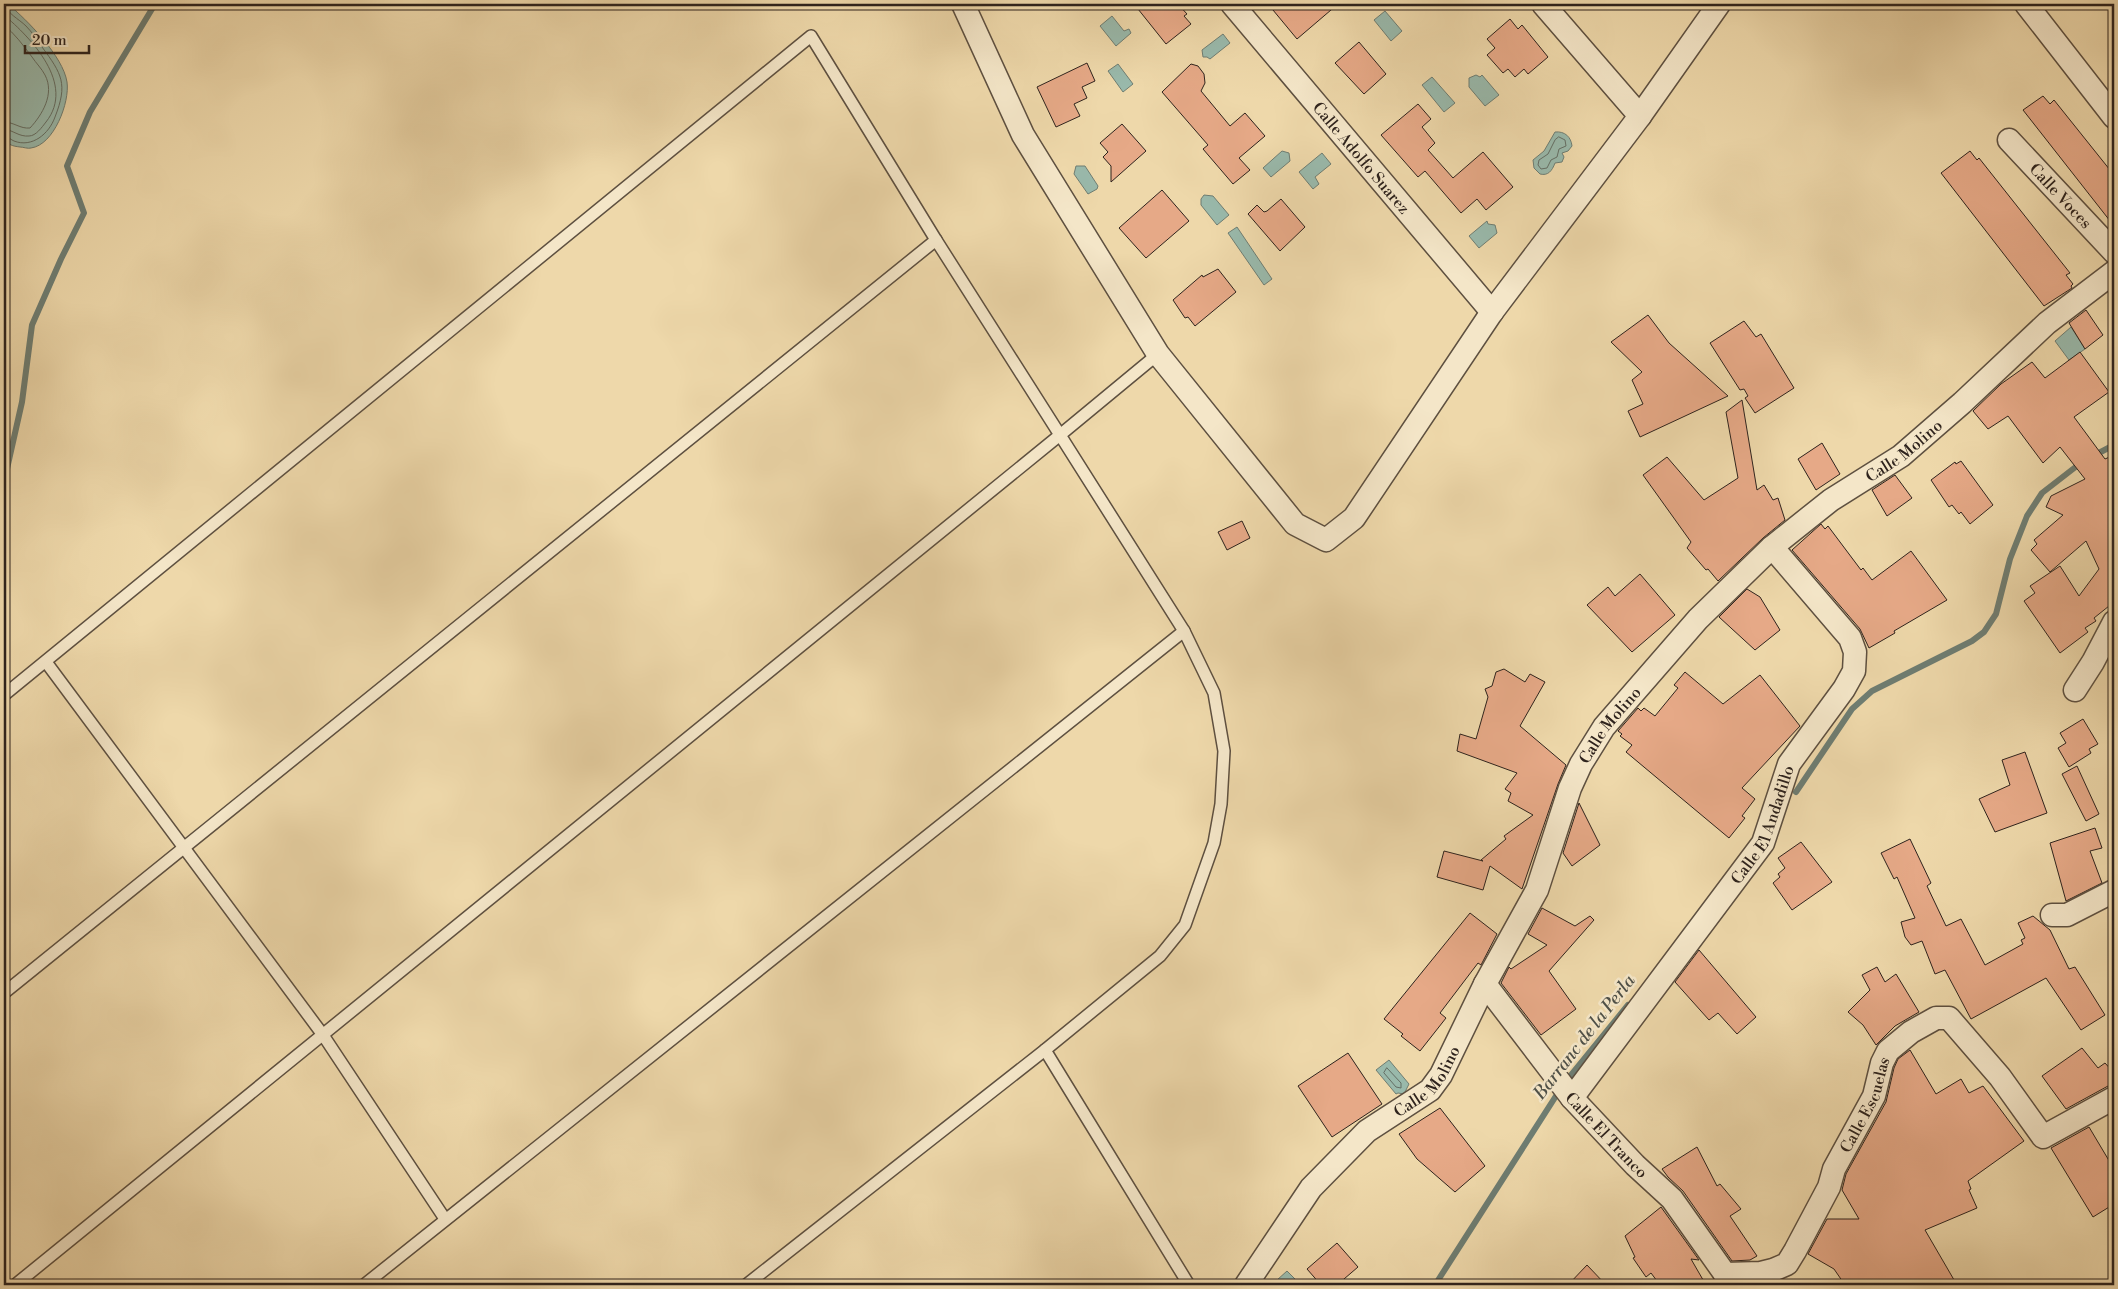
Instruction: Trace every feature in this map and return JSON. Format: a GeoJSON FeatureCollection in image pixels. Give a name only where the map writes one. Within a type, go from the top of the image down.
{"type":"FeatureCollection","features":[{"type":"Feature","properties":{"kind":"street"},"geometry":{"type":"LineString","coordinates":[[962,4],[1023,136],[1158,354],[1295,524],[1326,540],[1354,518],[1492,312],[1640,116],[1719,4]]}},
{"type":"Feature","properties":{"kind":"street","name":"Calle Adolfo Suarez"},"geometry":{"type":"LineString","coordinates":[[1232,4],[1492,312]]}},
{"type":"Feature","properties":{"kind":"street"},"geometry":{"type":"LineString","coordinates":[[1543,4],[1640,116]]}},
{"type":"Feature","properties":{"kind":"street"},"geometry":{"type":"LineString","coordinates":[[2026,4],[2114,117]]}},
{"type":"Feature","properties":{"kind":"street","name":"Calle Voces"},"geometry":{"type":"LineString","coordinates":[[2009,140],[2114,252]]}},
{"type":"Feature","properties":{"kind":"street","name":"Calle Molino"},"geometry":{"type":"LineString","coordinates":[[1246,1285],[1300,1203],[1344,1153],[1367,1131],[1430,1090],[1441,1075],[1485,984],[1537,890],[1570,788],[1581,764],[1604,727],[1698,619],[1772,547],[1831,500],[1901,456],[1962,403],[2047,323],[2114,272]]}},
{"type":"Feature","properties":{"kind":"street","name":"Calle El Andadillo"},"geometry":{"type":"LineString","coordinates":[[1572,1098],[1763,843],[1789,764],[1844,689],[1854,671],[1855,652],[1850,638],[1772,547]]}},
{"type":"Feature","properties":{"kind":"street"},"geometry":{"type":"LineString","coordinates":[[2075,690],[2093,662],[2114,622]]}},
{"type":"Feature","properties":{"kind":"street"},"geometry":{"type":"LineString","coordinates":[[2052,915],[2067,915],[2114,891]]}},
{"type":"Feature","properties":{"kind":"street","name":"Calle El Tranco"},"geometry":{"type":"LineString","coordinates":[[1485,984],[1572,1098],[1635,1164],[1672,1199],[1726,1280]]}},
{"type":"Feature","properties":{"kind":"street","name":"Calle Escuelas"},"geometry":{"type":"LineString","coordinates":[[1726,1280],[1773,1270],[1787,1264],[1796,1251],[1829,1187],[1834,1168],[1874,1096],[1882,1063],[1888,1051],[1911,1032],[1936,1018],[1949,1018],[2000,1077],[2044,1137],[2114,1098]]}},
{"type":"Feature","properties":{"kind":"lane"},"geometry":{"type":"LineString","coordinates":[[4,695],[812,36],[936,240],[1184,631],[1214,693],[1224,751],[1221,804],[1214,843],[1185,925],[1160,956],[746,1285]]}},
{"type":"Feature","properties":{"kind":"lane"},"geometry":{"type":"LineString","coordinates":[[4,993],[936,240]]}},
{"type":"Feature","properties":{"kind":"lane"},"geometry":{"type":"LineString","coordinates":[[15,1285],[1158,354]]}},
{"type":"Feature","properties":{"kind":"lane"},"geometry":{"type":"LineString","coordinates":[[364,1285],[1184,631]]}},
{"type":"Feature","properties":{"kind":"lane"},"geometry":{"type":"LineString","coordinates":[[46,662],[324,1035],[445,1219]]}},
{"type":"Feature","properties":{"kind":"lane"},"geometry":{"type":"LineString","coordinates":[[1044,1050],[1189,1285]]}},
{"type":"Feature","properties":{"kind":"water"},"geometry":{"type":"Polygon","coordinates":[[[4,4],[8,4],[16,11],[52,50],[59,61],[67,82],[66,100],[59,121],[47,139],[39,145],[30,148],[13,146],[4,139],[4,4]]]}},
{"type":"Feature","properties":{"kind":"water"},"geometry":{"type":"Polygon","coordinates":[[[1385,11],[1402,31],[1391,41],[1374,20],[1385,11]]]}},
{"type":"Feature","properties":{"kind":"water"},"geometry":{"type":"Polygon","coordinates":[[[1112,16],[1124,31],[1129,29],[1131,33],[1116,46],[1100,26],[1112,16]]]}},
{"type":"Feature","properties":{"kind":"water"},"geometry":{"type":"Polygon","coordinates":[[[1223,34],[1230,43],[1210,59],[1203,57],[1202,50],[1223,34]]]}},
{"type":"Feature","properties":{"kind":"water"},"geometry":{"type":"Polygon","coordinates":[[[1118,64],[1133,84],[1123,92],[1108,71],[1118,64]]]}},
{"type":"Feature","properties":{"kind":"water"},"geometry":{"type":"Polygon","coordinates":[[[1476,75],[1480,77],[1482,75],[1499,95],[1485,106],[1469,87],[1469,78],[1476,75]]]}},
{"type":"Feature","properties":{"kind":"water"},"geometry":{"type":"Polygon","coordinates":[[[1432,77],[1455,103],[1444,112],[1422,85],[1432,77]]]}},
{"type":"Feature","properties":{"kind":"water"},"geometry":{"type":"Polygon","coordinates":[[[1555,132],[1562,132],[1567,135],[1572,146],[1568,151],[1562,153],[1564,157],[1562,162],[1555,163],[1547,174],[1540,174],[1534,168],[1533,160],[1544,151],[1555,132]]]}},
{"type":"Feature","properties":{"kind":"water"},"geometry":{"type":"Polygon","coordinates":[[[1282,151],[1289,153],[1290,161],[1271,177],[1263,168],[1282,151]]]}},
{"type":"Feature","properties":{"kind":"water"},"geometry":{"type":"Polygon","coordinates":[[[1322,153],[1331,164],[1315,177],[1319,184],[1313,189],[1299,172],[1322,153]]]}},
{"type":"Feature","properties":{"kind":"water"},"geometry":{"type":"Polygon","coordinates":[[[1076,166],[1085,166],[1098,186],[1097,189],[1088,194],[1074,174],[1076,166]]]}},
{"type":"Feature","properties":{"kind":"water"},"geometry":{"type":"Polygon","coordinates":[[[1204,195],[1213,196],[1229,215],[1217,225],[1201,205],[1201,199],[1204,195]]]}},
{"type":"Feature","properties":{"kind":"water"},"geometry":{"type":"Polygon","coordinates":[[[1487,221],[1488,224],[1495,225],[1497,233],[1479,248],[1469,236],[1487,221]]]}},
{"type":"Feature","properties":{"kind":"water"},"geometry":{"type":"Polygon","coordinates":[[[1237,227],[1272,279],[1264,285],[1228,233],[1237,227]]]}},
{"type":"Feature","properties":{"kind":"water"},"geometry":{"type":"Polygon","coordinates":[[[2071,327],[2085,349],[2069,360],[2055,341],[2071,327]]]}},
{"type":"Feature","properties":{"kind":"water"},"geometry":{"type":"Polygon","coordinates":[[[1389,1060],[1409,1084],[1404,1094],[1396,1094],[1376,1070],[1389,1060]]]}},
{"type":"Feature","properties":{"kind":"water"},"geometry":{"type":"Polygon","coordinates":[[[1287,1271],[1301,1285],[1282,1285],[1277,1280],[1287,1271]]]}},
{"type":"Feature","properties":{"kind":"building"},"geometry":{"type":"Polygon","coordinates":[[[1134,4],[1178,4],[1187,14],[1184,16],[1191,24],[1166,44],[1134,4]]]}},
{"type":"Feature","properties":{"kind":"building"},"geometry":{"type":"Polygon","coordinates":[[[1268,4],[1338,4],[1297,39],[1268,4]]]}},
{"type":"Feature","properties":{"kind":"building"},"geometry":{"type":"Polygon","coordinates":[[[1510,19],[1518,29],[1522,25],[1548,57],[1528,74],[1524,69],[1515,77],[1508,69],[1503,73],[1487,55],[1495,48],[1487,39],[1510,19]]]}},
{"type":"Feature","properties":{"kind":"building"},"geometry":{"type":"Polygon","coordinates":[[[1359,42],[1386,74],[1364,94],[1335,63],[1359,42]]]}},
{"type":"Feature","properties":{"kind":"building"},"geometry":{"type":"Polygon","coordinates":[[[1087,63],[1095,81],[1082,87],[1087,98],[1074,104],[1080,116],[1056,127],[1037,87],[1087,63]]]}},
{"type":"Feature","properties":{"kind":"building"},"geometry":{"type":"Polygon","coordinates":[[[1191,64],[1198,66],[1204,74],[1205,83],[1201,91],[1230,126],[1245,113],[1265,136],[1239,158],[1250,170],[1233,184],[1203,149],[1208,145],[1162,92],[1191,64]]]}},
{"type":"Feature","properties":{"kind":"building"},"geometry":{"type":"Polygon","coordinates":[[[2043,96],[2050,104],[2054,100],[2114,175],[2114,226],[2023,110],[2043,96]]]}},
{"type":"Feature","properties":{"kind":"building"},"geometry":{"type":"Polygon","coordinates":[[[1418,104],[1431,119],[1422,127],[1435,143],[1428,150],[1453,178],[1483,152],[1513,187],[1486,210],[1477,199],[1461,213],[1425,171],[1418,177],[1381,135],[1418,104]]]}},
{"type":"Feature","properties":{"kind":"building"},"geometry":{"type":"Polygon","coordinates":[[[1122,124],[1146,151],[1111,182],[1111,166],[1103,157],[1108,152],[1100,143],[1122,124]]]}},
{"type":"Feature","properties":{"kind":"building"},"geometry":{"type":"Polygon","coordinates":[[[1970,151],[1977,160],[1979,158],[2070,273],[2066,275],[2073,284],[2072,288],[2044,306],[1941,173],[1970,151]]]}},
{"type":"Feature","properties":{"kind":"building"},"geometry":{"type":"Polygon","coordinates":[[[1162,190],[1189,221],[1146,258],[1119,228],[1162,190]]]}},
{"type":"Feature","properties":{"kind":"building"},"geometry":{"type":"Polygon","coordinates":[[[1281,199],[1305,227],[1280,251],[1248,214],[1257,205],[1264,212],[1267,211],[1281,199]]]}},
{"type":"Feature","properties":{"kind":"building"},"geometry":{"type":"Polygon","coordinates":[[[1218,269],[1236,292],[1195,326],[1188,317],[1185,318],[1173,300],[1202,275],[1203,277],[1218,269]]]}},
{"type":"Feature","properties":{"kind":"building"},"geometry":{"type":"Polygon","coordinates":[[[2086,310],[2103,335],[2085,349],[2069,323],[2086,310]]]}},
{"type":"Feature","properties":{"kind":"building"},"geometry":{"type":"Polygon","coordinates":[[[1648,315],[1669,343],[1728,396],[1640,437],[1628,411],[1643,404],[1632,380],[1642,372],[1611,342],[1648,315]]]}},
{"type":"Feature","properties":{"kind":"building"},"geometry":{"type":"Polygon","coordinates":[[[1744,321],[1756,337],[1761,334],[1794,388],[1755,413],[1745,398],[1748,396],[1744,389],[1740,390],[1710,343],[1744,321]]]}},
{"type":"Feature","properties":{"kind":"building"},"geometry":{"type":"Polygon","coordinates":[[[2080,352],[2109,392],[2074,417],[2105,459],[2114,455],[2114,602],[2094,618],[2096,621],[2085,628],[2088,632],[2060,653],[2024,601],[2035,593],[2030,586],[2060,566],[2079,596],[2099,569],[2086,541],[2050,572],[2031,550],[2037,544],[2034,540],[2063,515],[2046,507],[2051,496],[2085,479],[2060,447],[2043,463],[2008,416],[1988,429],[1973,411],[2001,384],[2032,362],[2045,378],[2080,352]]]}},
{"type":"Feature","properties":{"kind":"building"},"geometry":{"type":"Polygon","coordinates":[[[1742,400],[1757,490],[1764,485],[1773,500],[1778,498],[1785,520],[1763,538],[1718,581],[1687,548],[1691,542],[1643,475],[1667,457],[1704,500],[1738,478],[1726,412],[1742,400]]]}},
{"type":"Feature","properties":{"kind":"building"},"geometry":{"type":"Polygon","coordinates":[[[1822,443],[1840,474],[1816,490],[1798,459],[1822,443]]]}},
{"type":"Feature","properties":{"kind":"building"},"geometry":{"type":"Polygon","coordinates":[[[1961,461],[1993,505],[1970,524],[1961,512],[1959,514],[1952,505],[1949,507],[1931,480],[1955,462],[1956,464],[1961,461]]]}},
{"type":"Feature","properties":{"kind":"building"},"geometry":{"type":"Polygon","coordinates":[[[1895,475],[1912,498],[1887,516],[1872,490],[1895,475]]]}},
{"type":"Feature","properties":{"kind":"building"},"geometry":{"type":"Polygon","coordinates":[[[1242,521],[1250,538],[1227,550],[1218,532],[1242,521]]]}},
{"type":"Feature","properties":{"kind":"building"},"geometry":{"type":"Polygon","coordinates":[[[1821,524],[1825,529],[1828,526],[1861,570],[1863,568],[1872,580],[1911,551],[1947,600],[1869,648],[1860,629],[1792,550],[1821,524]]]}},
{"type":"Feature","properties":{"kind":"building"},"geometry":{"type":"Polygon","coordinates":[[[1640,574],[1675,615],[1632,652],[1587,605],[1608,587],[1615,596],[1640,574]]]}},
{"type":"Feature","properties":{"kind":"building"},"geometry":{"type":"Polygon","coordinates":[[[1747,589],[1760,597],[1780,630],[1755,650],[1719,617],[1747,589]]]}},
{"type":"Feature","properties":{"kind":"building"},"geometry":{"type":"Polygon","coordinates":[[[1504,669],[1525,682],[1530,674],[1545,682],[1520,726],[1566,765],[1522,889],[1490,866],[1483,890],[1437,877],[1444,851],[1483,861],[1481,860],[1506,839],[1504,836],[1533,815],[1508,801],[1511,793],[1505,789],[1517,773],[1457,751],[1460,734],[1476,739],[1488,697],[1485,689],[1492,686],[1496,672],[1504,669]]]}},
{"type":"Feature","properties":{"kind":"building"},"geometry":{"type":"Polygon","coordinates":[[[1685,672],[1723,704],[1760,675],[1800,726],[1742,788],[1755,799],[1742,816],[1745,818],[1729,838],[1626,752],[1632,745],[1620,736],[1622,734],[1618,731],[1638,708],[1641,711],[1644,708],[1655,716],[1678,688],[1674,685],[1685,672]]]}},
{"type":"Feature","properties":{"kind":"building"},"geometry":{"type":"Polygon","coordinates":[[[2083,719],[2098,744],[2089,749],[2091,753],[2069,767],[2058,748],[2066,743],[2060,733],[2083,719]]]}},
{"type":"Feature","properties":{"kind":"building"},"geometry":{"type":"Polygon","coordinates":[[[2025,752],[2047,813],[1995,832],[1979,799],[2010,785],[2002,760],[2025,752]]]}},
{"type":"Feature","properties":{"kind":"building"},"geometry":{"type":"Polygon","coordinates":[[[2077,766],[2099,814],[2086,821],[2062,774],[2077,766]]]}},
{"type":"Feature","properties":{"kind":"building"},"geometry":{"type":"Polygon","coordinates":[[[1579,803],[1600,845],[1572,866],[1563,853],[1579,803]]]}},
{"type":"Feature","properties":{"kind":"building"},"geometry":{"type":"Polygon","coordinates":[[[2095,828],[2102,848],[2090,851],[2102,883],[2066,901],[2050,843],[2095,828]]]}},
{"type":"Feature","properties":{"kind":"building"},"geometry":{"type":"Polygon","coordinates":[[[1910,839],[1931,883],[1927,886],[1946,926],[1961,919],[1985,965],[2023,944],[2021,940],[2025,938],[2018,923],[2033,916],[2050,930],[2069,969],[2075,967],[2105,1015],[2081,1030],[2046,978],[1971,1019],[1945,970],[1935,974],[1922,941],[1911,945],[1905,937],[1901,922],[1915,918],[1897,877],[1894,879],[1881,853],[1910,839]]]}},
{"type":"Feature","properties":{"kind":"building"},"geometry":{"type":"Polygon","coordinates":[[[1801,842],[1832,882],[1792,910],[1773,883],[1780,877],[1778,874],[1785,868],[1778,858],[1801,842]]]}},
{"type":"Feature","properties":{"kind":"building"},"geometry":{"type":"Polygon","coordinates":[[[1542,908],[1575,926],[1590,916],[1594,920],[1549,971],[1576,1009],[1541,1035],[1501,983],[1509,967],[1511,969],[1547,945],[1528,934],[1542,908]]]}},
{"type":"Feature","properties":{"kind":"building"},"geometry":{"type":"Polygon","coordinates":[[[1470,913],[1497,934],[1481,965],[1478,963],[1440,1013],[1446,1018],[1420,1051],[1384,1019],[1470,913]]]}},
{"type":"Feature","properties":{"kind":"building"},"geometry":{"type":"Polygon","coordinates":[[[1699,950],[1756,1017],[1737,1034],[1718,1013],[1709,1020],[1675,982],[1699,950]]]}},
{"type":"Feature","properties":{"kind":"building"},"geometry":{"type":"Polygon","coordinates":[[[1877,967],[1885,982],[1896,974],[1919,1012],[1895,1026],[1876,1045],[1863,1025],[1848,1012],[1870,990],[1862,975],[1877,967]]]}},
{"type":"Feature","properties":{"kind":"building"},"geometry":{"type":"Polygon","coordinates":[[[2082,1048],[2098,1068],[2105,1063],[2114,1073],[2114,1085],[2108,1086],[2066,1109],[2042,1076],[2082,1048]]]}},
{"type":"Feature","properties":{"kind":"building"},"geometry":{"type":"Polygon","coordinates":[[[1910,1050],[1936,1094],[1961,1079],[1969,1093],[1983,1086],[2024,1141],[1968,1181],[1971,1189],[1969,1190],[1977,1208],[1925,1230],[1957,1285],[1845,1285],[1834,1269],[1808,1254],[1827,1219],[1859,1219],[1842,1190],[1846,1174],[1886,1102],[1898,1059],[1910,1050]]]}},
{"type":"Feature","properties":{"kind":"building"},"geometry":{"type":"Polygon","coordinates":[[[1348,1053],[1382,1104],[1332,1137],[1298,1086],[1348,1053]]]}},
{"type":"Feature","properties":{"kind":"building"},"geometry":{"type":"Polygon","coordinates":[[[1440,1108],[1485,1166],[1455,1192],[1417,1159],[1399,1134],[1440,1108]]]}},
{"type":"Feature","properties":{"kind":"building"},"geometry":{"type":"Polygon","coordinates":[[[2089,1127],[2114,1169],[2114,1204],[2093,1217],[2051,1148],[2089,1127]]]}},
{"type":"Feature","properties":{"kind":"building"},"geometry":{"type":"Polygon","coordinates":[[[1697,1147],[1717,1186],[1720,1184],[1741,1209],[1730,1216],[1757,1256],[1750,1260],[1732,1261],[1683,1191],[1662,1169],[1697,1147]]]}},
{"type":"Feature","properties":{"kind":"building"},"geometry":{"type":"Polygon","coordinates":[[[1661,1207],[1699,1260],[1691,1259],[1706,1285],[1660,1285],[1651,1273],[1646,1277],[1633,1258],[1635,1257],[1625,1236],[1661,1207]]]}},
{"type":"Feature","properties":{"kind":"building"},"geometry":{"type":"Polygon","coordinates":[[[1337,1243],[1358,1267],[1337,1285],[1321,1285],[1307,1269],[1337,1243]]]}},
{"type":"Feature","properties":{"kind":"building"},"geometry":{"type":"Polygon","coordinates":[[[1587,1265],[1606,1285],[1568,1285],[1587,1265]]]}},
{"type":"Feature","properties":{"kind":"waterway"},"geometry":{"type":"LineString","coordinates":[[4,482],[22,402],[32,325],[84,213],[67,166],[90,112],[155,4]]}},
{"type":"Feature","properties":{"kind":"waterway","name":"Barranc de la Perla"},"geometry":{"type":"LineString","coordinates":[[2093,456],[2114,445]]}},
{"type":"Feature","properties":{"kind":"waterway","name":"Barranc de la Perla"},"geometry":{"type":"LineString","coordinates":[[1796,792],[1852,709],[1872,691],[1972,641],[1984,632],[1996,614],[2010,559],[2027,516],[2042,493],[2082,462]]}},
{"type":"Feature","properties":{"kind":"waterway","name":"Barranc de la Perla"},"geometry":{"type":"LineString","coordinates":[[1435,1285],[1563,1085],[1628,1005]]}}]}
